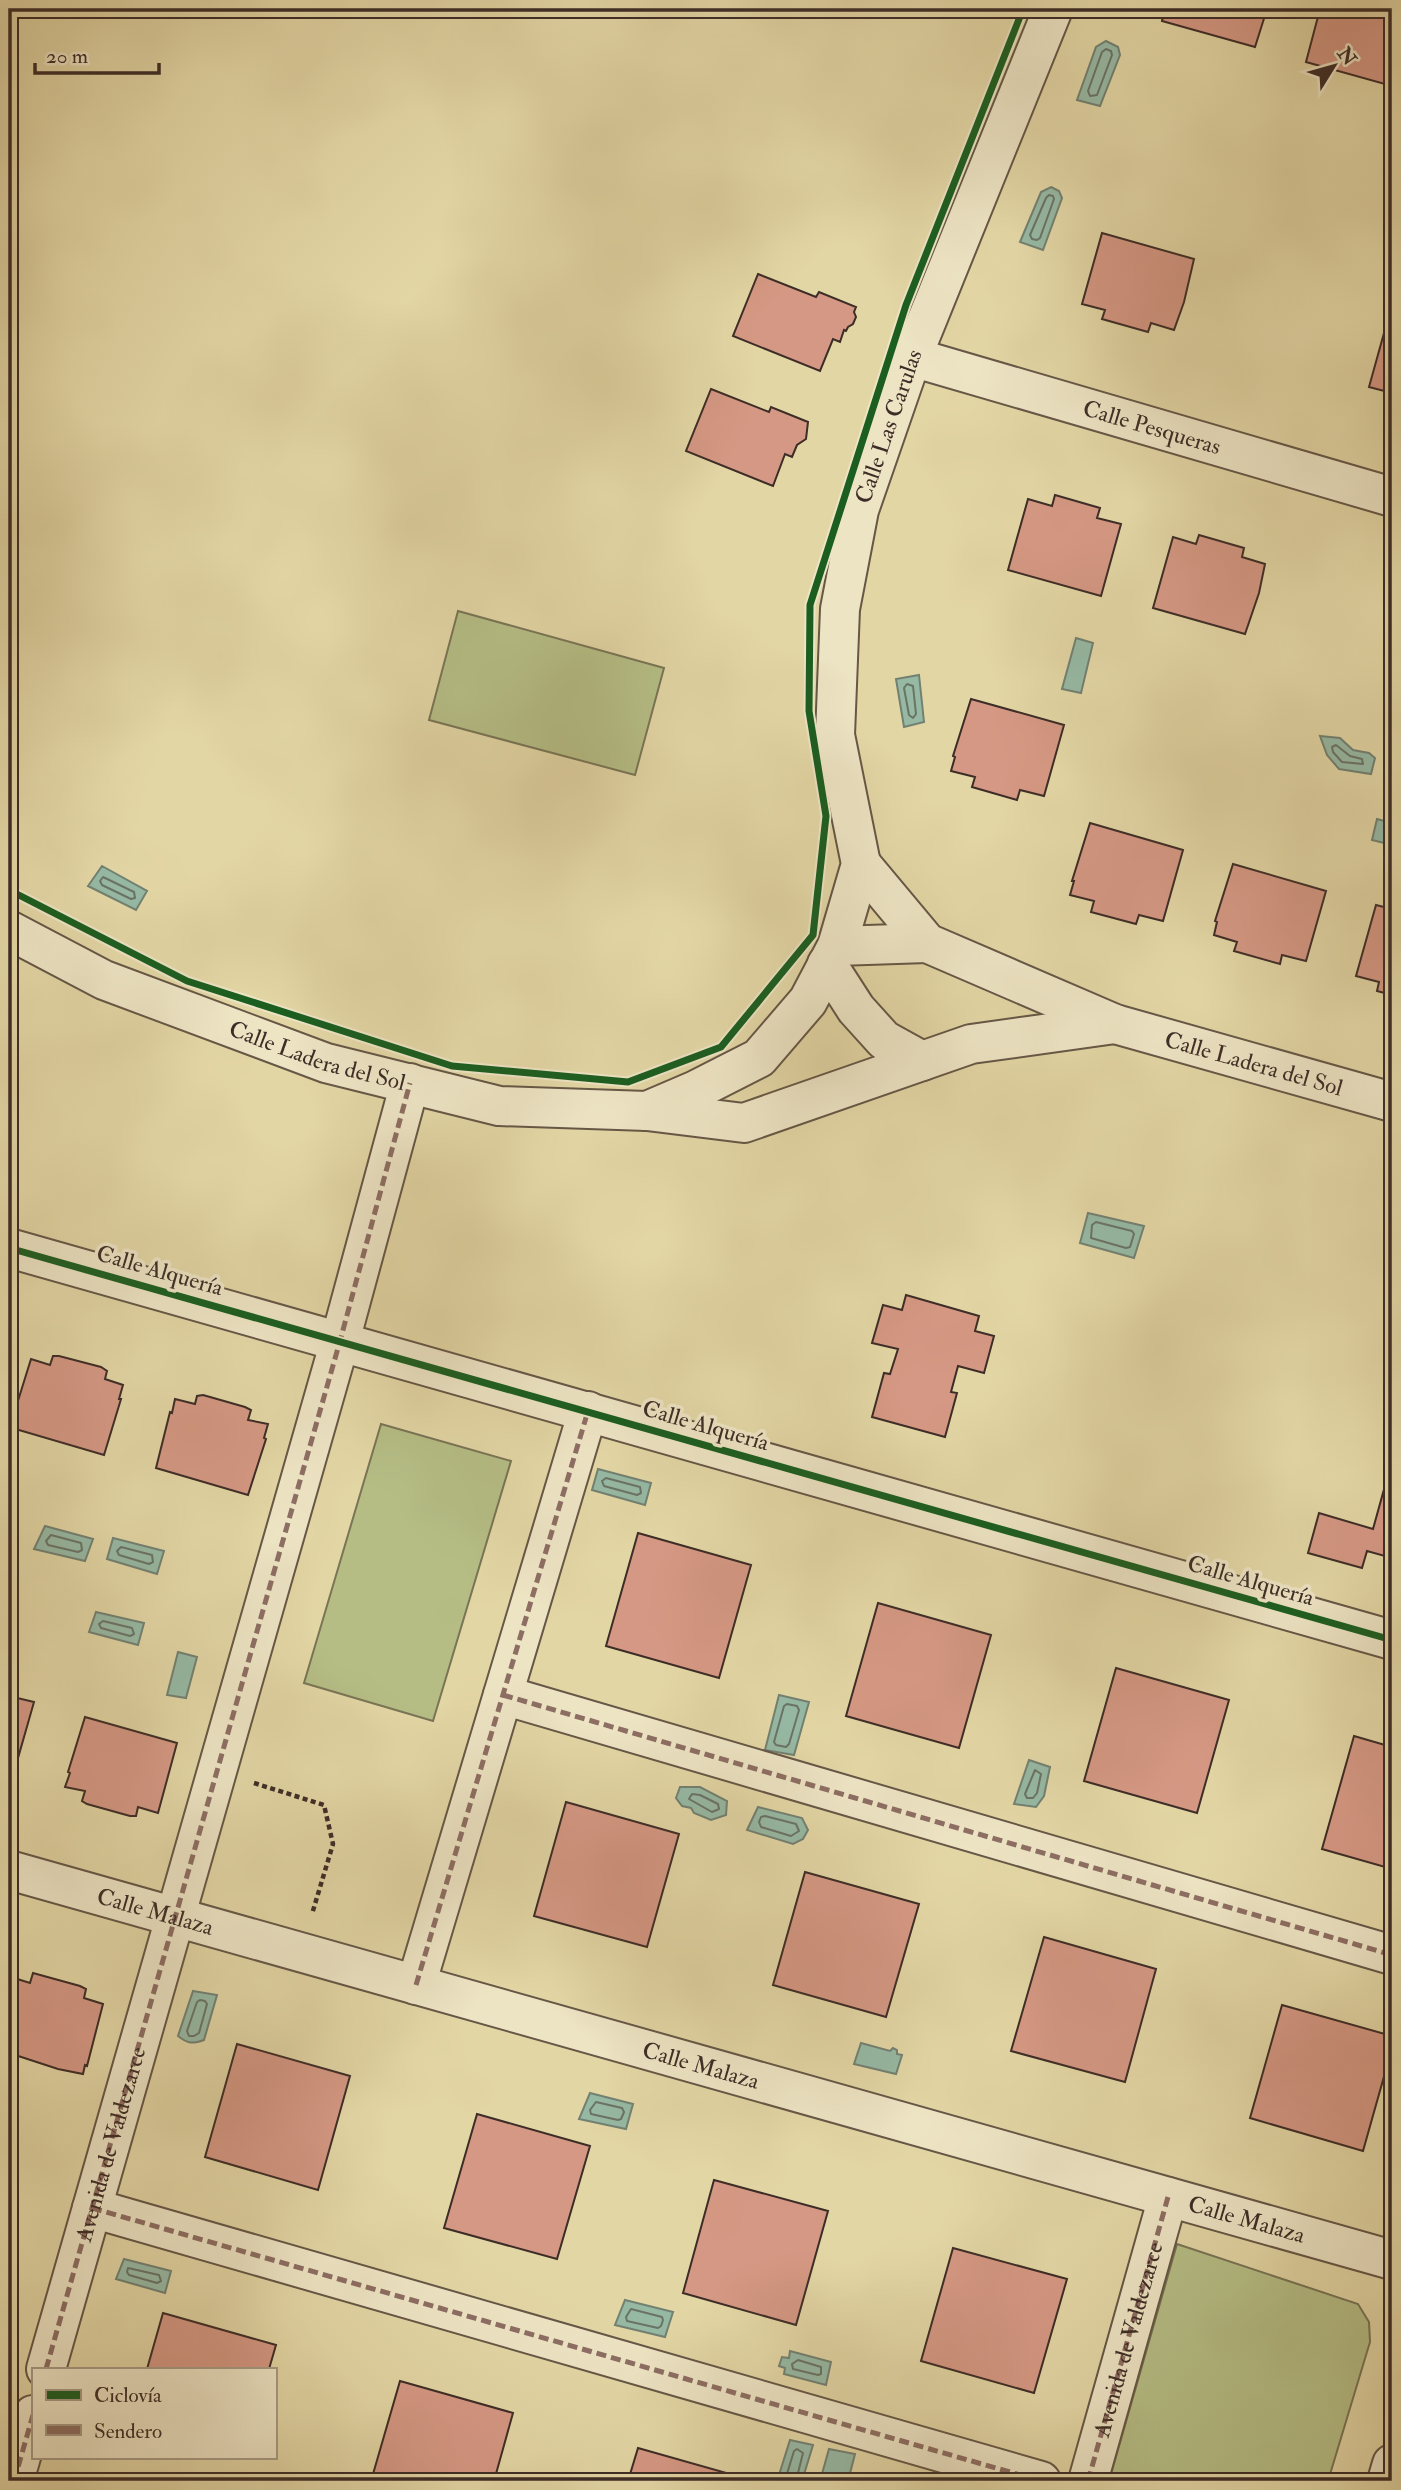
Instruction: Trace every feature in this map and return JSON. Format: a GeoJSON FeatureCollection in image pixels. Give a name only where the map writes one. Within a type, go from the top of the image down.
{"type":"FeatureCollection","features":[{"type":"Feature","properties":{"kind":"street","name":"Calle Las Carulas"},"geometry":{"type":"LineString","coordinates":[[861,864],[835,734],[840,609],[859,510],[912,357],[1053,9]]}},
{"type":"Feature","properties":{"kind":"street","name":"Calle Pesqueras"},"geometry":{"type":"LineString","coordinates":[[912,357],[1392,497]]}},
{"type":"Feature","properties":{"kind":"street","name":"Calle Ladera del Sol"},"geometry":{"type":"LineString","coordinates":[[861,864],[927,943],[1115,1024],[1392,1101]]}},
{"type":"Feature","properties":{"kind":"street","name":"Calle Ladera del Sol"},"geometry":{"type":"LineString","coordinates":[[647,1111],[759,1058],[807,1001],[832,955],[861,864]]}},
{"type":"Feature","properties":{"kind":"street","name":"Calle Ladera del Sol"},"geometry":{"type":"LineString","coordinates":[[9,930],[104,980],[326,1063],[499,1106],[647,1111],[744,1123],[971,1044],[1115,1024]]}},
{"type":"Feature","properties":{"kind":"street","name":"Calle Ladera del Sol"},"geometry":{"type":"LineString","coordinates":[[832,955],[927,943]]}},
{"type":"Feature","properties":{"kind":"street"},"geometry":{"type":"LineString","coordinates":[[832,955],[856,1009],[884,1040],[922,1061]]}},
{"type":"Feature","properties":{"kind":"street"},"geometry":{"type":"LineString","coordinates":[[174,1917],[340,1340],[410,1083]]}},
{"type":"Feature","properties":{"kind":"street","name":"Calle Alquería"},"geometry":{"type":"LineString","coordinates":[[9,1248],[1392,1640]]}},
{"type":"Feature","properties":{"kind":"street"},"geometry":{"type":"LineString","coordinates":[[416,1985],[588,1411]]}},
{"type":"Feature","properties":{"kind":"street"},"geometry":{"type":"LineString","coordinates":[[503,1695],[1392,1955]]}},
{"type":"Feature","properties":{"kind":"street","name":"Calle Malaza"},"geometry":{"type":"LineString","coordinates":[[9,1870],[1392,2260]]}},
{"type":"Feature","properties":{"kind":"street","name":"Avenida de Valdezarce"},"geometry":{"type":"LineString","coordinates":[[46,2368],[174,1917]]}},
{"type":"Feature","properties":{"kind":"street","name":"Avenida de Valdezarce"},"geometry":{"type":"LineString","coordinates":[[1088,2481],[1168,2197]]}},
{"type":"Feature","properties":{"kind":"street"},"geometry":{"type":"LineString","coordinates":[[92,2208],[1041,2481]]}},
{"type":"Feature","properties":{"kind":"street"},"geometry":{"type":"LineString","coordinates":[[14,2481],[32,2418]]}},
{"type":"Feature","properties":{"kind":"street"},"geometry":{"type":"LineString","coordinates":[[1387,2481],[1392,2464]]}},
{"type":"Feature","properties":{"kind":"path"},"geometry":{"type":"LineString","coordinates":[[216,1771],[324,1805],[333,1844],[300,1952]]}},
{"type":"Feature","properties":{"kind":"green space"},"geometry":{"type":"Polygon","coordinates":[[[458,611],[664,668],[635,775],[429,720],[458,611]]]}},
{"type":"Feature","properties":{"kind":"green space"},"geometry":{"type":"Polygon","coordinates":[[[381,1424],[511,1461],[433,1721],[304,1683],[381,1424]]]}},
{"type":"Feature","properties":{"kind":"green space"},"geometry":{"type":"Polygon","coordinates":[[[1177,2244],[1358,2304],[1369,2322],[1370,2342],[1328,2481],[1109,2481],[1177,2244]]]}},
{"type":"Feature","properties":{"kind":"water"},"geometry":{"type":"Polygon","coordinates":[[[1106,41],[1118,47],[1120,55],[1100,106],[1077,100],[1096,47],[1106,41]]]}},
{"type":"Feature","properties":{"kind":"water"},"geometry":{"type":"Polygon","coordinates":[[[1051,187],[1059,191],[1062,198],[1043,250],[1020,242],[1041,192],[1051,187]]]}},
{"type":"Feature","properties":{"kind":"water"},"geometry":{"type":"Polygon","coordinates":[[[1076,638],[1093,643],[1081,693],[1062,689],[1076,638]]]}},
{"type":"Feature","properties":{"kind":"water"},"geometry":{"type":"Polygon","coordinates":[[[919,675],[924,722],[904,727],[896,679],[919,675]]]}},
{"type":"Feature","properties":{"kind":"water"},"geometry":{"type":"Polygon","coordinates":[[[1320,736],[1340,738],[1353,750],[1369,753],[1375,758],[1371,774],[1339,769],[1327,755],[1320,736]]]}},
{"type":"Feature","properties":{"kind":"water"},"geometry":{"type":"Polygon","coordinates":[[[1377,819],[1392,823],[1392,845],[1372,840],[1377,819]]]}},
{"type":"Feature","properties":{"kind":"water"},"geometry":{"type":"Polygon","coordinates":[[[102,866],[147,891],[136,910],[88,886],[102,866]]]}},
{"type":"Feature","properties":{"kind":"water"},"geometry":{"type":"Polygon","coordinates":[[[1088,1213],[1144,1226],[1134,1258],[1080,1243],[1088,1213]]]}},
{"type":"Feature","properties":{"kind":"water"},"geometry":{"type":"Polygon","coordinates":[[[598,1469],[651,1483],[645,1505],[592,1490],[598,1469]]]}},
{"type":"Feature","properties":{"kind":"water"},"geometry":{"type":"Polygon","coordinates":[[[45,1526],[93,1539],[85,1561],[34,1549],[45,1526]]]}},
{"type":"Feature","properties":{"kind":"water"},"geometry":{"type":"Polygon","coordinates":[[[113,1538],[164,1551],[157,1574],[107,1559],[113,1538]]]}},
{"type":"Feature","properties":{"kind":"water"},"geometry":{"type":"Polygon","coordinates":[[[96,1612],[144,1623],[138,1645],[89,1632],[96,1612]]]}},
{"type":"Feature","properties":{"kind":"water"},"geometry":{"type":"Polygon","coordinates":[[[178,1652],[197,1657],[186,1698],[167,1695],[178,1652]]]}},
{"type":"Feature","properties":{"kind":"water"},"geometry":{"type":"Polygon","coordinates":[[[779,1695],[809,1702],[794,1755],[765,1750],[779,1695]]]}},
{"type":"Feature","properties":{"kind":"water"},"geometry":{"type":"Polygon","coordinates":[[[1029,1760],[1050,1767],[1044,1796],[1036,1807],[1014,1804],[1029,1760]]]}},
{"type":"Feature","properties":{"kind":"water"},"geometry":{"type":"Polygon","coordinates":[[[680,1787],[700,1787],[727,1801],[726,1815],[711,1820],[694,1813],[691,1808],[682,1806],[676,1798],[680,1787]]]}},
{"type":"Feature","properties":{"kind":"water"},"geometry":{"type":"Polygon","coordinates":[[[758,1807],[802,1818],[808,1830],[803,1839],[793,1844],[747,1830],[758,1807]]]}},
{"type":"Feature","properties":{"kind":"water"},"geometry":{"type":"Polygon","coordinates":[[[193,1991],[217,1995],[204,2040],[194,2043],[178,2036],[193,1991]]]}},
{"type":"Feature","properties":{"kind":"water"},"geometry":{"type":"Polygon","coordinates":[[[861,2043],[890,2051],[893,2048],[897,2050],[897,2054],[902,2055],[896,2074],[854,2064],[861,2043]]]}},
{"type":"Feature","properties":{"kind":"water"},"geometry":{"type":"Polygon","coordinates":[[[590,2093],[633,2104],[626,2129],[579,2119],[590,2093]]]}},
{"type":"Feature","properties":{"kind":"water"},"geometry":{"type":"Polygon","coordinates":[[[124,2259],[171,2271],[165,2293],[116,2279],[124,2259]]]}},
{"type":"Feature","properties":{"kind":"water"},"geometry":{"type":"Polygon","coordinates":[[[625,2300],[673,2312],[665,2337],[615,2325],[625,2300]]]}},
{"type":"Feature","properties":{"kind":"water"},"geometry":{"type":"Polygon","coordinates":[[[790,2351],[831,2362],[826,2385],[784,2374],[785,2368],[779,2366],[782,2357],[789,2358],[790,2351]]]}},
{"type":"Feature","properties":{"kind":"water"},"geometry":{"type":"Polygon","coordinates":[[[790,2440],[813,2445],[802,2481],[768,2481],[770,2474],[779,2475],[790,2440]]]}},
{"type":"Feature","properties":{"kind":"water"},"geometry":{"type":"Polygon","coordinates":[[[829,2449],[855,2454],[848,2481],[820,2481],[829,2449]]]}},
{"type":"Feature","properties":{"kind":"building"},"geometry":{"type":"Polygon","coordinates":[[[1164,9],[1267,9],[1255,47],[1162,21],[1164,9]]]}},
{"type":"Feature","properties":{"kind":"building"},"geometry":{"type":"Polygon","coordinates":[[[1320,9],[1392,9],[1392,86],[1306,62],[1320,9]]]}},
{"type":"Feature","properties":{"kind":"building"},"geometry":{"type":"Polygon","coordinates":[[[1102,233],[1194,259],[1174,330],[1151,323],[1148,332],[1102,319],[1105,310],[1082,304],[1102,233]]]}},
{"type":"Feature","properties":{"kind":"building"},"geometry":{"type":"Polygon","coordinates":[[[758,274],[816,297],[819,292],[856,307],[853,324],[844,330],[840,342],[833,339],[820,371],[733,336],[758,274]]]}},
{"type":"Feature","properties":{"kind":"building"},"geometry":{"type":"Polygon","coordinates":[[[1389,315],[1392,316],[1392,393],[1369,387],[1389,315]]]}},
{"type":"Feature","properties":{"kind":"building"},"geometry":{"type":"Polygon","coordinates":[[[711,389],[769,412],[771,407],[808,422],[806,439],[797,445],[792,457],[785,454],[773,486],[686,451],[711,389]]]}},
{"type":"Feature","properties":{"kind":"building"},"geometry":{"type":"Polygon","coordinates":[[[1055,495],[1100,508],[1097,518],[1121,524],[1101,596],[1008,570],[1028,499],[1052,506],[1055,495]]]}},
{"type":"Feature","properties":{"kind":"building"},"geometry":{"type":"Polygon","coordinates":[[[1199,535],[1244,548],[1242,557],[1265,564],[1259,593],[1245,634],[1153,608],[1173,537],[1196,544],[1199,535]]]}},
{"type":"Feature","properties":{"kind":"building"},"geometry":{"type":"Polygon","coordinates":[[[971,699],[1064,725],[1044,796],[1020,790],[1017,800],[972,787],[975,777],[951,771],[971,699]]]}},
{"type":"Feature","properties":{"kind":"building"},"geometry":{"type":"Polygon","coordinates":[[[1090,823],[1183,850],[1163,921],[1139,915],[1136,924],[1091,912],[1094,901],[1070,895],[1090,823]]]}},
{"type":"Feature","properties":{"kind":"building"},"geometry":{"type":"Polygon","coordinates":[[[1233,864],[1326,891],[1306,961],[1282,955],[1280,964],[1234,951],[1237,942],[1214,935],[1215,921],[1233,864]]]}},
{"type":"Feature","properties":{"kind":"building"},"geometry":{"type":"Polygon","coordinates":[[[1376,905],[1392,909],[1392,995],[1377,991],[1379,982],[1356,976],[1376,905]]]}},
{"type":"Feature","properties":{"kind":"building"},"geometry":{"type":"Polygon","coordinates":[[[906,1295],[979,1316],[975,1331],[994,1336],[984,1373],[958,1366],[951,1392],[957,1393],[945,1437],[872,1417],[884,1373],[890,1374],[898,1349],[872,1343],[883,1305],[902,1310],[906,1295]]]}},
{"type":"Feature","properties":{"kind":"building"},"geometry":{"type":"Polygon","coordinates":[[[53,1356],[101,1367],[107,1371],[105,1379],[123,1385],[104,1455],[12,1428],[12,1420],[31,1359],[50,1365],[53,1356]]]}},
{"type":"Feature","properties":{"kind":"building"},"geometry":{"type":"Polygon","coordinates":[[[203,1395],[245,1407],[251,1410],[248,1420],[268,1424],[264,1438],[266,1439],[248,1495],[156,1468],[175,1399],[195,1404],[197,1396],[203,1395]]]}},
{"type":"Feature","properties":{"kind":"building"},"geometry":{"type":"Polygon","coordinates":[[[1391,1464],[1392,1558],[1367,1551],[1362,1568],[1308,1553],[1319,1513],[1373,1529],[1391,1464]]]}},
{"type":"Feature","properties":{"kind":"building"},"geometry":{"type":"Polygon","coordinates":[[[638,1533],[751,1565],[719,1678],[606,1646],[638,1533]]]}},
{"type":"Feature","properties":{"kind":"building"},"geometry":{"type":"Polygon","coordinates":[[[878,1603],[991,1635],[959,1748],[846,1716],[878,1603]]]}},
{"type":"Feature","properties":{"kind":"building"},"geometry":{"type":"Polygon","coordinates":[[[1116,1668],[1229,1700],[1197,1813],[1084,1781],[1116,1668]]]}},
{"type":"Feature","properties":{"kind":"building"},"geometry":{"type":"Polygon","coordinates":[[[9,1696],[34,1702],[14,1772],[9,1771],[9,1696]]]}},
{"type":"Feature","properties":{"kind":"building"},"geometry":{"type":"Polygon","coordinates":[[[85,1717],[177,1743],[158,1813],[138,1807],[136,1816],[130,1816],[87,1804],[82,1801],[85,1791],[65,1787],[85,1717]]]}},
{"type":"Feature","properties":{"kind":"building"},"geometry":{"type":"Polygon","coordinates":[[[1354,1736],[1392,1747],[1392,1869],[1322,1849],[1354,1736]]]}},
{"type":"Feature","properties":{"kind":"building"},"geometry":{"type":"Polygon","coordinates":[[[566,1802],[679,1834],[647,1947],[534,1916],[566,1802]]]}},
{"type":"Feature","properties":{"kind":"building"},"geometry":{"type":"Polygon","coordinates":[[[805,1872],[919,1904],[886,2017],[773,1985],[805,1872]]]}},
{"type":"Feature","properties":{"kind":"building"},"geometry":{"type":"Polygon","coordinates":[[[1044,1937],[1156,1969],[1125,2082],[1011,2051],[1044,1937]]]}},
{"type":"Feature","properties":{"kind":"building"},"geometry":{"type":"Polygon","coordinates":[[[33,1973],[80,1986],[86,1989],[84,1998],[103,2004],[83,2074],[9,2053],[11,1977],[30,1983],[33,1973]]]}},
{"type":"Feature","properties":{"kind":"building"},"geometry":{"type":"Polygon","coordinates":[[[1282,2005],[1392,2036],[1392,2048],[1363,2151],[1250,2118],[1282,2005]]]}},
{"type":"Feature","properties":{"kind":"building"},"geometry":{"type":"Polygon","coordinates":[[[237,2044],[350,2076],[318,2190],[205,2157],[237,2044]]]}},
{"type":"Feature","properties":{"kind":"building"},"geometry":{"type":"Polygon","coordinates":[[[477,2114],[590,2146],[557,2259],[444,2228],[477,2114]]]}},
{"type":"Feature","properties":{"kind":"building"},"geometry":{"type":"Polygon","coordinates":[[[714,2180],[828,2211],[796,2325],[683,2293],[714,2180]]]}},
{"type":"Feature","properties":{"kind":"building"},"geometry":{"type":"Polygon","coordinates":[[[953,2248],[1067,2279],[1034,2393],[921,2361],[953,2248]]]}},
{"type":"Feature","properties":{"kind":"building"},"geometry":{"type":"Polygon","coordinates":[[[163,2313],[276,2345],[269,2368],[147,2368],[163,2313]]]}},
{"type":"Feature","properties":{"kind":"building"},"geometry":{"type":"Polygon","coordinates":[[[9,2319],[14,2320],[9,2344],[9,2319]]]}},
{"type":"Feature","properties":{"kind":"building"},"geometry":{"type":"Polygon","coordinates":[[[400,2381],[513,2413],[494,2481],[371,2481],[400,2381]]]}},
{"type":"Feature","properties":{"kind":"building"},"geometry":{"type":"Polygon","coordinates":[[[638,2448],[751,2480],[628,2481],[638,2448]]]}},
{"type":"Feature","properties":{"kind":"marked path"},"geometry":{"type":"LineString","coordinates":[[46,2368],[340,1341],[410,1083]]}},
{"type":"Feature","properties":{"kind":"marked path"},"geometry":{"type":"LineString","coordinates":[[416,1985],[588,1411]]}},
{"type":"Feature","properties":{"kind":"marked path"},"geometry":{"type":"LineString","coordinates":[[503,1695],[1392,1955]]}},
{"type":"Feature","properties":{"kind":"marked path"},"geometry":{"type":"LineString","coordinates":[[1088,2481],[1168,2197]]}},
{"type":"Feature","properties":{"kind":"marked path"},"geometry":{"type":"LineString","coordinates":[[92,2208],[1041,2481]]}},
{"type":"Feature","properties":{"kind":"marked path"},"geometry":{"type":"LineString","coordinates":[[14,2481],[32,2418]]}},
{"type":"Feature","properties":{"kind":"cycle path"},"geometry":{"type":"LineString","coordinates":[[9,890],[187,981],[452,1066],[628,1082],[721,1047],[813,935],[826,816],[809,711],[810,605],[906,305],[1023,9]]}},
{"type":"Feature","properties":{"kind":"cycle path"},"geometry":{"type":"LineString","coordinates":[[9,1248],[1392,1640]]}}]}
